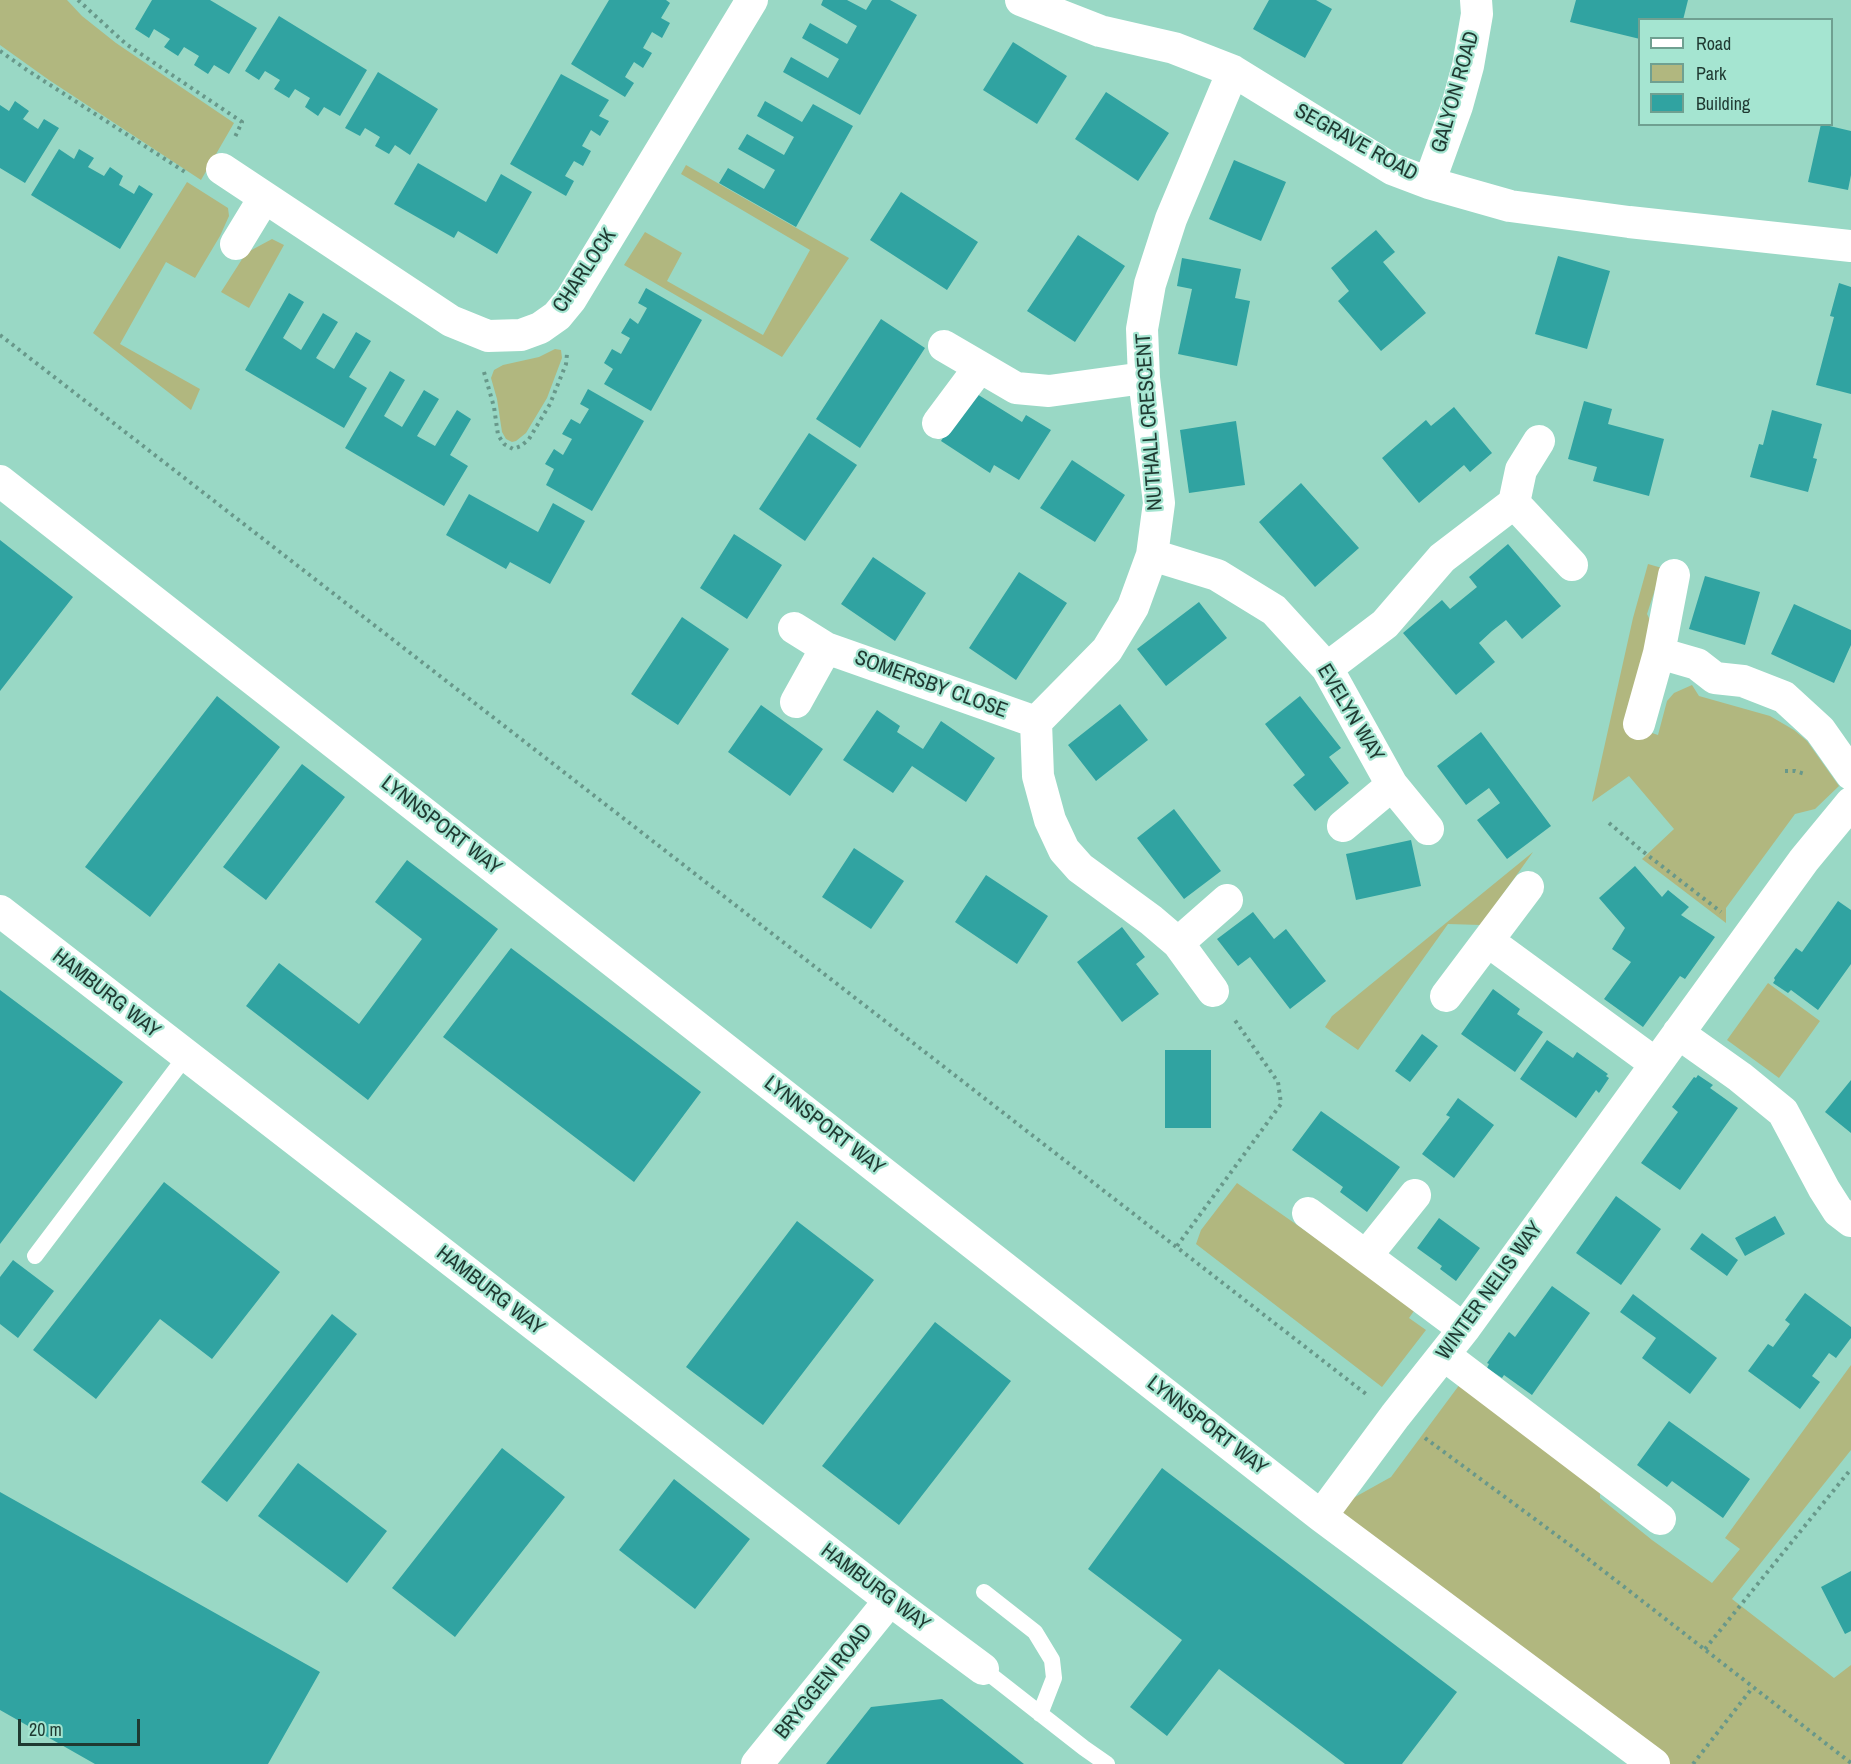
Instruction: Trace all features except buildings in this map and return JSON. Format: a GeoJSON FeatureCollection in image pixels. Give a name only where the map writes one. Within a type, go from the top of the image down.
{"type":"FeatureCollection","features":[{"type":"Feature","properties":{"kind":"street","name":"CHARLOCK"},"geometry":{"type":"LineString","coordinates":[[222,169],[452,321],[471,331],[488,336],[521,335],[540,328],[557,316],[571,298],[752,0]]}},
{"type":"Feature","properties":{"kind":"street","name":"SEGRAVE ROAD"},"geometry":{"type":"LineString","coordinates":[[1021,0],[1100,31],[1174,48],[1233,71],[1392,169],[1429,183],[1521,208],[1851,246]]}},
{"type":"Feature","properties":{"kind":"street","name":"GALYON ROAD"},"geometry":{"type":"LineString","coordinates":[[1429,183],[1457,106],[1468,66],[1477,14],[1476,0]]}},
{"type":"Feature","properties":{"kind":"street","name":"NUTHALL CRESCENT"},"geometry":{"type":"LineString","coordinates":[[1036,722],[1107,650],[1133,607],[1152,555],[1159,503],[1144,378],[1142,329],[1150,284],[1171,219],[1233,71]]}},
{"type":"Feature","properties":{"kind":"street"},"geometry":{"type":"LineString","coordinates":[[236,244],[264,198]]}},
{"type":"Feature","properties":{"kind":"street"},"geometry":{"type":"LineString","coordinates":[[944,346],[1016,388],[1049,391],[1144,378]]}},
{"type":"Feature","properties":{"kind":"street"},"geometry":{"type":"LineString","coordinates":[[939,423],[979,368]]}},
{"type":"Feature","properties":{"kind":"street"},"geometry":{"type":"LineString","coordinates":[[1327,668],[1385,624],[1442,558],[1514,503],[1521,470],[1539,441]]}},
{"type":"Feature","properties":{"kind":"street","name":"LYNNSPORT WAY"},"geometry":{"type":"LineString","coordinates":[[0,481],[1321,1516],[1654,1764]]}},
{"type":"Feature","properties":{"kind":"street"},"geometry":{"type":"LineString","coordinates":[[1514,503],[1572,565]]}},
{"type":"Feature","properties":{"kind":"street","name":"EVELYN WAY"},"geometry":{"type":"LineString","coordinates":[[1152,555],[1217,575],[1274,610],[1327,668],[1392,785],[1428,829]]}},
{"type":"Feature","properties":{"kind":"street"},"geometry":{"type":"LineString","coordinates":[[1639,724],[1659,653],[1674,575]]}},
{"type":"Feature","properties":{"kind":"street","name":"SOMERSBY CLOSE"},"geometry":{"type":"LineString","coordinates":[[794,628],[826,648],[1036,722]]}},
{"type":"Feature","properties":{"kind":"street","name":"SOMERSBY CLOSE"},"geometry":{"type":"LineString","coordinates":[[796,702],[826,648]]}},
{"type":"Feature","properties":{"kind":"street"},"geometry":{"type":"LineString","coordinates":[[1659,653],[1697,664],[1715,678],[1743,681],[1784,697],[1820,730],[1851,774]]}},
{"type":"Feature","properties":{"kind":"street"},"geometry":{"type":"LineString","coordinates":[[1036,722],[1038,776],[1050,820],[1064,850],[1080,868],[1178,943],[1213,991]]}},
{"type":"Feature","properties":{"kind":"street","name":"EVELYN WAY"},"geometry":{"type":"LineString","coordinates":[[1343,826],[1392,785]]}},
{"type":"Feature","properties":{"kind":"street","name":"WINTER NELIS WAY"},"geometry":{"type":"LineString","coordinates":[[1321,1516],[1395,1416],[1464,1329],[1804,861],[1851,803]]}},
{"type":"Feature","properties":{"kind":"street"},"geometry":{"type":"LineString","coordinates":[[1446,996],[1528,887]]}},
{"type":"Feature","properties":{"kind":"street"},"geometry":{"type":"LineString","coordinates":[[1178,943],[1227,900]]}},
{"type":"Feature","properties":{"kind":"street","name":"HAMBURG WAY"},"geometry":{"type":"LineString","coordinates":[[0,911],[890,1600],[983,1669]]}},
{"type":"Feature","properties":{"kind":"street"},"geometry":{"type":"LineString","coordinates":[[1488,941],[1656,1064]]}},
{"type":"Feature","properties":{"kind":"street"},"geometry":{"type":"LineString","coordinates":[[1678,1033],[1740,1077],[1783,1112],[1824,1190],[1839,1211],[1851,1221]]}},
{"type":"Feature","properties":{"kind":"street"},"geometry":{"type":"LineString","coordinates":[[1366,1256],[1415,1195]]}},
{"type":"Feature","properties":{"kind":"street"},"geometry":{"type":"LineString","coordinates":[[1308,1213],[1464,1329]]}},
{"type":"Feature","properties":{"kind":"street"},"geometry":{"type":"LineString","coordinates":[[1444,1355],[1660,1519]]}},
{"type":"Feature","properties":{"kind":"street","name":"BRYGGEN ROAD"},"geometry":{"type":"LineString","coordinates":[[758,1764],[890,1600]]}},
{"type":"Feature","properties":{"kind":"lane"},"geometry":{"type":"LineString","coordinates":[[35,1256],[186,1056]]}},
{"type":"Feature","properties":{"kind":"lane"},"geometry":{"type":"LineString","coordinates":[[984,1592],[1035,1632],[1052,1660],[1054,1678],[1040,1714]]}},
{"type":"Feature","properties":{"kind":"lane"},"geometry":{"type":"LineString","coordinates":[[983,1669],[1107,1764]]}},
{"type":"Feature","properties":{"kind":"path"},"geometry":{"type":"LineString","coordinates":[[0,51],[202,183],[222,169],[242,122],[126,44],[78,0]]}},
{"type":"Feature","properties":{"kind":"path"},"geometry":{"type":"LineString","coordinates":[[471,331],[494,407],[498,435],[504,444],[513,449],[529,439],[550,404],[566,364],[571,298]]}},
{"type":"Feature","properties":{"kind":"path"},"geometry":{"type":"LineString","coordinates":[[0,335],[1395,1416],[1574,1548],[1851,1763]]}},
{"type":"Feature","properties":{"kind":"path"},"geometry":{"type":"LineString","coordinates":[[1609,823],[1733,920],[1740,952]]}},
{"type":"Feature","properties":{"kind":"path"},"geometry":{"type":"LineString","coordinates":[[1177,1246],[1281,1104],[1278,1082],[1213,991]]}},
{"type":"Feature","properties":{"kind":"path"},"geometry":{"type":"LineString","coordinates":[[1705,1649],[1851,1469]]}},
{"type":"Feature","properties":{"kind":"path"},"geometry":{"type":"LineString","coordinates":[[1693,1764],[1753,1688]]}},
{"type":"Feature","properties":{"kind":"green space"},"geometry":{"type":"Polygon","coordinates":[[[0,0],[67,0],[82,16],[116,43],[234,123],[201,180],[0,45],[0,0]]]}},
{"type":"Feature","properties":{"kind":"green space"},"geometry":{"type":"Polygon","coordinates":[[[686,165],[849,258],[782,357],[624,265],[645,232],[682,253],[667,281],[763,335],[810,250],[681,174],[686,165]]]}},
{"type":"Feature","properties":{"kind":"green space"},"geometry":{"type":"Polygon","coordinates":[[[187,182],[228,208],[229,216],[195,278],[166,262],[120,344],[200,389],[191,410],[93,333],[187,182]]]}},
{"type":"Feature","properties":{"kind":"green space"},"geometry":{"type":"Polygon","coordinates":[[[272,239],[284,245],[249,308],[221,292],[246,253],[272,239]]]}},
{"type":"Feature","properties":{"kind":"green space"},"geometry":{"type":"Polygon","coordinates":[[[555,349],[561,350],[562,358],[547,398],[526,433],[516,441],[506,439],[502,432],[491,378],[494,370],[503,365],[539,357],[555,349]]]}},
{"type":"Feature","properties":{"kind":"green space"},"geometry":{"type":"Polygon","coordinates":[[[1648,564],[1662,568],[1647,614],[1656,632],[1631,726],[1658,735],[1667,701],[1674,693],[1692,685],[1699,696],[1770,716],[1794,730],[1807,741],[1839,786],[1815,809],[1795,814],[1726,908],[1726,923],[1642,859],[1674,829],[1629,776],[1592,802],[1633,618],[1648,564]]]}},
{"type":"Feature","properties":{"kind":"green space"},"geometry":{"type":"Polygon","coordinates":[[[1533,852],[1481,925],[1448,924],[1358,1050],[1325,1027],[1332,1016],[1533,852]]]}},
{"type":"Feature","properties":{"kind":"green space"},"geometry":{"type":"Polygon","coordinates":[[[1768,983],[1820,1021],[1779,1078],[1727,1040],[1768,983]]]}},
{"type":"Feature","properties":{"kind":"green space"},"geometry":{"type":"Polygon","coordinates":[[[1237,1183],[1416,1308],[1409,1318],[1426,1330],[1382,1387],[1196,1244],[1201,1230],[1237,1183]]]}},
{"type":"Feature","properties":{"kind":"green space"},"geometry":{"type":"Polygon","coordinates":[[[1851,1365],[1851,1450],[1732,1599],[1834,1678],[1851,1665],[1851,1764],[1654,1764],[1321,1516],[1391,1477],[1460,1384],[1600,1489],[1600,1498],[1652,1540],[1712,1583],[1740,1549],[1725,1538],[1851,1365]]]}}]}
